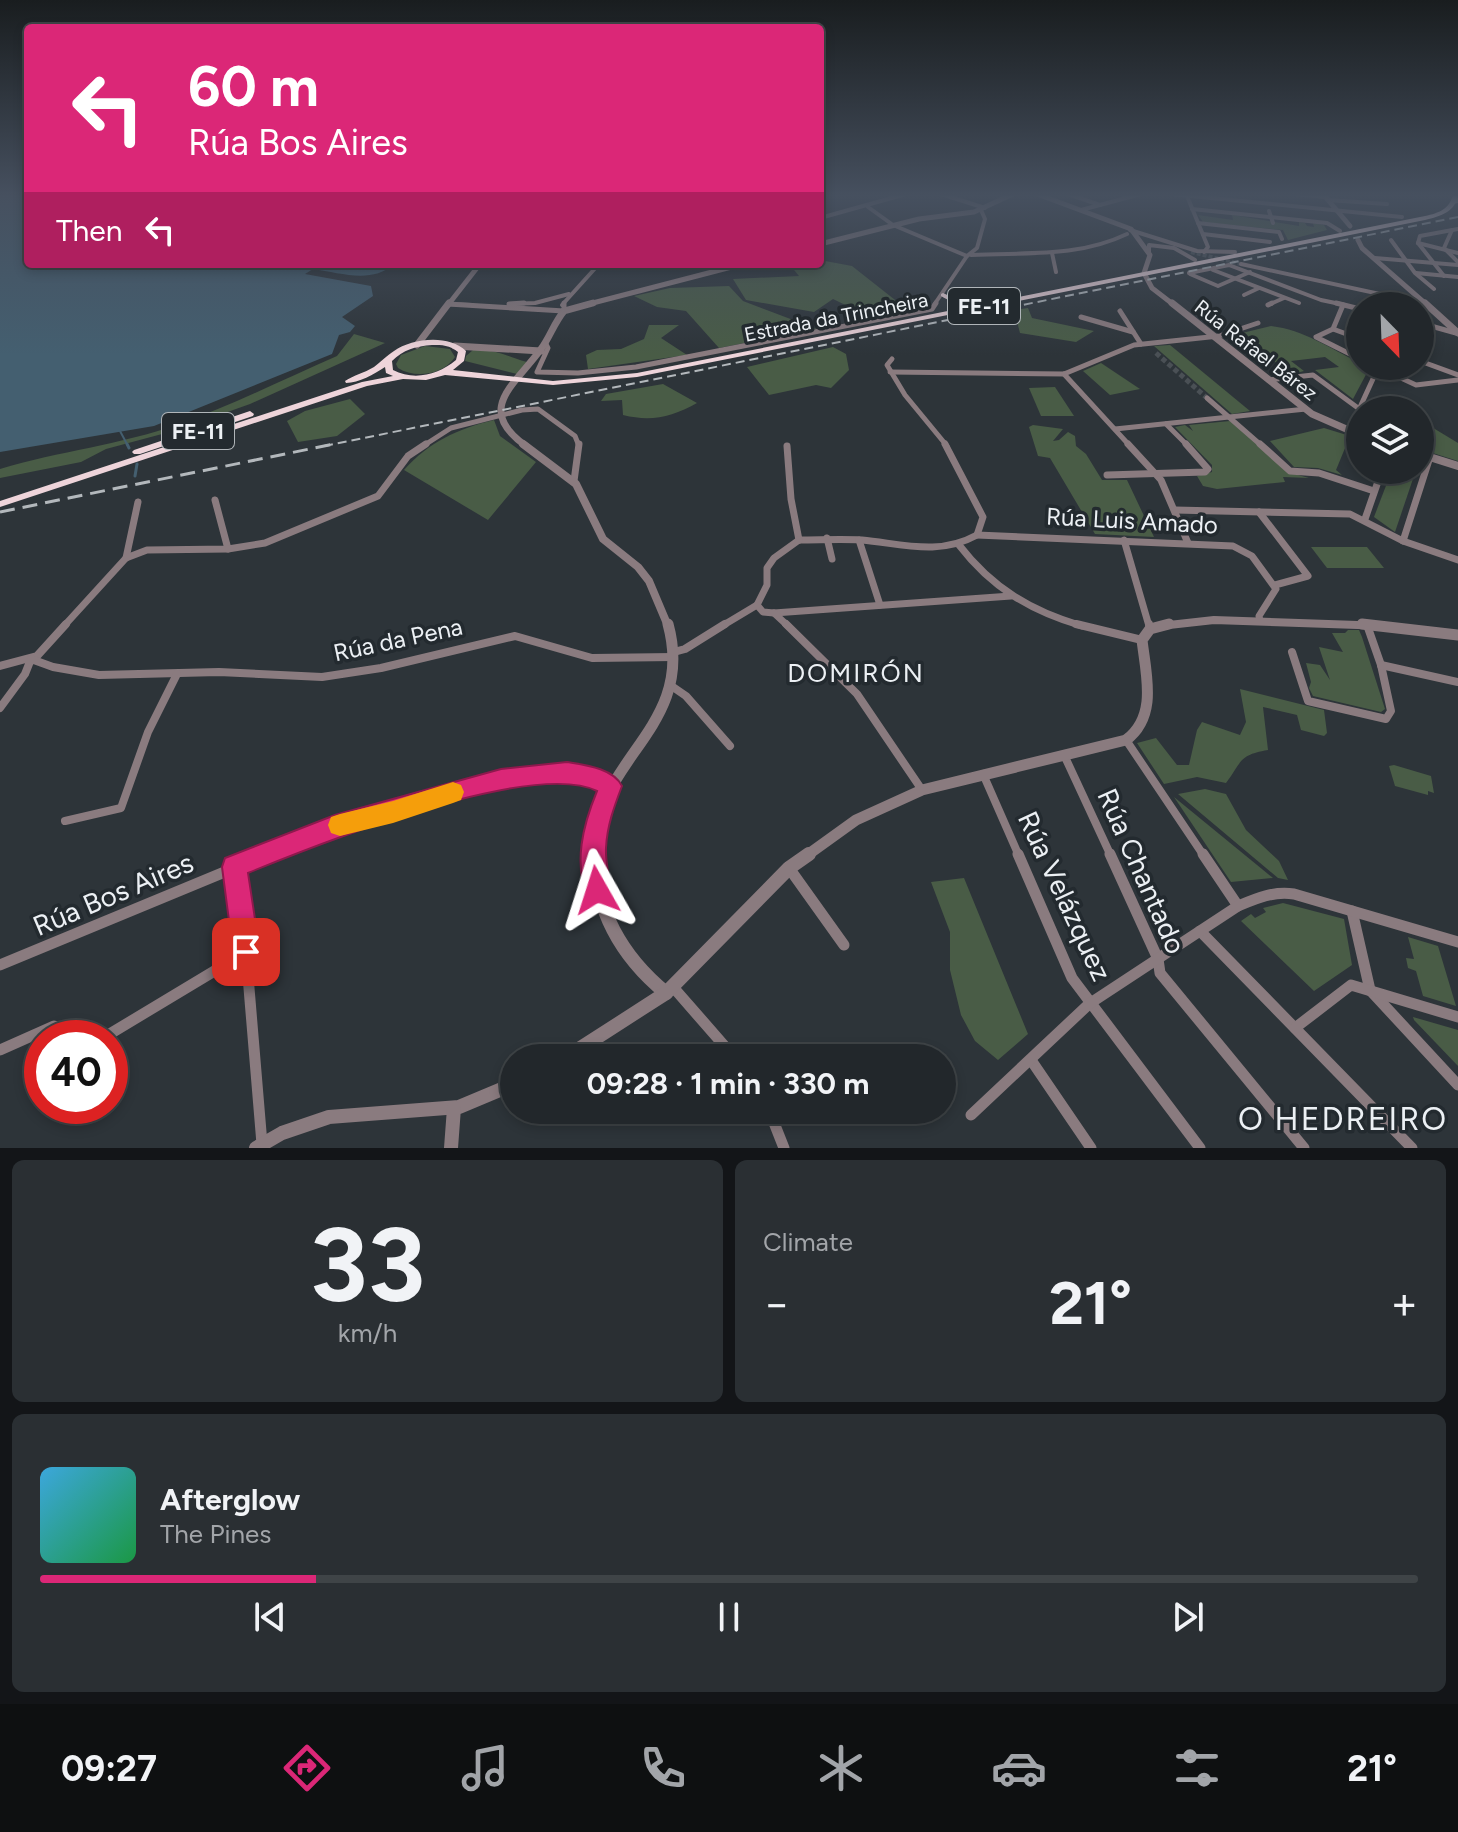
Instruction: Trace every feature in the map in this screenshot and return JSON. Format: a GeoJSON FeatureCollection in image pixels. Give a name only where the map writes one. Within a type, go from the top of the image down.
{"type":"FeatureCollection","features":[{"type":"Feature","properties":{"kind":"highway","name":"Estrada da Trincheira"},"geometry":{"type":"LineString","coordinates":[[444,372],[461,358],[472,368],[531,378],[605,377],[1026,295],[1193,256],[1248,248]]}},
{"type":"Feature","properties":{"kind":"highway","name":"Estrada da Trincheira"},"geometry":{"type":"LineString","coordinates":[[3,500],[365,384],[402,377],[423,378],[444,372],[553,383],[637,375],[1277,248]]}},
{"type":"Feature","properties":{"kind":"highway"},"geometry":{"type":"LineString","coordinates":[[940,311],[942,296],[954,301],[973,302],[1026,295]]}},
{"type":"Feature","properties":{"kind":"highway","name":"Estrada da Trincheira"},"geometry":{"type":"LineString","coordinates":[[3,500],[362,377],[398,351],[417,345],[450,344]]}},
{"type":"Feature","properties":{"kind":"highway"},"geometry":{"type":"LineString","coordinates":[[450,344],[461,358]]}},
{"type":"Feature","properties":{"kind":"highway"},"geometry":{"type":"LineString","coordinates":[[388,361],[389,371],[402,377]]}},
{"type":"Feature","properties":{"kind":"street"},"geometry":{"type":"LineString","coordinates":[[948,248],[969,256],[991,253],[1071,254],[1095,248]]}},
{"type":"Feature","properties":{"kind":"street"},"geometry":{"type":"LineString","coordinates":[[428,330],[437,341],[450,344],[547,350],[535,371],[539,373],[600,372],[932,309],[977,248],[991,253]]}},
{"type":"Feature","properties":{"kind":"street"},"geometry":{"type":"LineString","coordinates":[[1145,248],[1149,252]]}},
{"type":"Feature","properties":{"kind":"street"},"geometry":{"type":"LineString","coordinates":[[1149,248],[1149,252]]}},
{"type":"Feature","properties":{"kind":"street"},"geometry":{"type":"LineString","coordinates":[[1171,248],[1193,256]]}},
{"type":"Feature","properties":{"kind":"street"},"geometry":{"type":"LineString","coordinates":[[1172,248],[1193,256]]}},
{"type":"Feature","properties":{"kind":"street"},"geometry":{"type":"LineString","coordinates":[[1200,248],[1235,252]]}},
{"type":"Feature","properties":{"kind":"street"},"geometry":{"type":"LineString","coordinates":[[1365,248],[1413,292]]}},
{"type":"Feature","properties":{"kind":"street"},"geometry":{"type":"LineString","coordinates":[[1397,248],[1416,273],[1434,289]]}},
{"type":"Feature","properties":{"kind":"street"},"geometry":{"type":"LineString","coordinates":[[1422,248],[1444,276]]}},
{"type":"Feature","properties":{"kind":"street"},"geometry":{"type":"LineString","coordinates":[[1435,248],[1458,253]]}},
{"type":"Feature","properties":{"kind":"street"},"geometry":{"type":"LineString","coordinates":[[1444,248],[1458,264]]}},
{"type":"Feature","properties":{"kind":"street","name":"Rúa Rafael Bárez"},"geometry":{"type":"LineString","coordinates":[[1149,252],[1144,273],[1152,288],[1306,409],[1346,430]]}},
{"type":"Feature","properties":{"kind":"street"},"geometry":{"type":"LineString","coordinates":[[1052,253],[1056,272]]}},
{"type":"Feature","properties":{"kind":"street"},"geometry":{"type":"LineString","coordinates":[[1375,258],[1458,264]]}},
{"type":"Feature","properties":{"kind":"street"},"geometry":{"type":"LineString","coordinates":[[1241,264],[1369,292]]}},
{"type":"Feature","properties":{"kind":"street"},"geometry":{"type":"LineString","coordinates":[[1250,272],[1218,286],[1189,273],[1229,265],[1250,272],[1298,291],[1346,306]]}},
{"type":"Feature","properties":{"kind":"street"},"geometry":{"type":"LineString","coordinates":[[417,345],[477,268]]}},
{"type":"Feature","properties":{"kind":"street"},"geometry":{"type":"LineString","coordinates":[[596,268],[587,280],[569,294],[562,306],[564,311],[541,351],[509,387],[499,406],[500,418],[512,436],[574,481],[599,535],[642,572],[659,598],[674,654],[670,685],[662,716],[610,786],[595,826],[593,853],[597,890],[608,924],[629,956],[653,984],[670,990],[722,1044]]}},
{"type":"Feature","properties":{"kind":"street"},"geometry":{"type":"LineString","coordinates":[[448,304],[564,311],[716,268]]}},
{"type":"Feature","properties":{"kind":"street"},"geometry":{"type":"LineString","coordinates":[[1211,269],[1299,303]]}},
{"type":"Feature","properties":{"kind":"street"},"geometry":{"type":"LineString","coordinates":[[1416,273],[1458,277]]}},
{"type":"Feature","properties":{"kind":"street"},"geometry":{"type":"LineString","coordinates":[[1298,291],[1308,279]]}},
{"type":"Feature","properties":{"kind":"street"},"geometry":{"type":"LineString","coordinates":[[1244,295],[1259,288]]}},
{"type":"Feature","properties":{"kind":"street"},"geometry":{"type":"LineString","coordinates":[[504,307],[511,303],[539,302],[569,294]]}},
{"type":"Feature","properties":{"kind":"street"},"geometry":{"type":"LineString","coordinates":[[1268,305],[1284,298]]}},
{"type":"Feature","properties":{"kind":"street"},"geometry":{"type":"LineString","coordinates":[[1343,305],[1333,329],[1316,337],[1346,352]]}},
{"type":"Feature","properties":{"kind":"street"},"geometry":{"type":"LineString","coordinates":[[1120,311],[1143,344],[1156,353]]}},
{"type":"Feature","properties":{"kind":"street"},"geometry":{"type":"LineString","coordinates":[[1434,312],[1453,331]]}},
{"type":"Feature","properties":{"kind":"street"},"geometry":{"type":"LineString","coordinates":[[1081,317],[1133,332]]}},
{"type":"Feature","properties":{"kind":"street"},"geometry":{"type":"LineString","coordinates":[[890,372],[1064,374],[1143,344],[1211,337],[1258,323]]}},
{"type":"Feature","properties":{"kind":"street"},"geometry":{"type":"LineString","coordinates":[[1333,329],[1346,334]]}},
{"type":"Feature","properties":{"kind":"street"},"geometry":{"type":"LineString","coordinates":[[461,358],[478,346]]}},
{"type":"Feature","properties":{"kind":"street"},"geometry":{"type":"LineString","coordinates":[[527,350],[541,351]]}},
{"type":"Feature","properties":{"kind":"street"},"geometry":{"type":"LineString","coordinates":[[674,654],[757,605],[767,585],[767,568],[774,558],[799,540],[859,540],[937,549],[959,545],[977,535],[983,517],[965,478],[943,442],[895,385],[887,365],[892,359]]}},
{"type":"Feature","properties":{"kind":"street"},"geometry":{"type":"LineString","coordinates":[[1434,367],[1458,378]]}},
{"type":"Feature","properties":{"kind":"street"},"geometry":{"type":"LineString","coordinates":[[1064,374],[1155,474],[1175,510],[1188,543]]}},
{"type":"Feature","properties":{"kind":"street"},"geometry":{"type":"LineString","coordinates":[[1268,380],[1313,375],[1346,399]]}},
{"type":"Feature","properties":{"kind":"street"},"geometry":{"type":"LineString","coordinates":[[1405,380],[1416,385],[1458,378]]}},
{"type":"Feature","properties":{"kind":"street"},"geometry":{"type":"LineString","coordinates":[[1207,398],[1290,471],[1319,473],[1374,491]]}},
{"type":"Feature","properties":{"kind":"street"},"geometry":{"type":"LineString","coordinates":[[0,708],[25,674],[31,659],[126,558],[153,550],[228,549],[265,543],[383,492],[408,456],[435,436],[461,425],[532,408],[542,411],[575,436],[579,444],[574,481]]}},
{"type":"Feature","properties":{"kind":"street"},"geometry":{"type":"LineString","coordinates":[[1115,429],[1306,409]]}},
{"type":"Feature","properties":{"kind":"street"},"geometry":{"type":"LineString","coordinates":[[1107,475],[1205,472],[1208,469],[1166,424]]}},
{"type":"Feature","properties":{"kind":"street"},"geometry":{"type":"LineString","coordinates":[[787,446],[791,499],[799,540]]}},
{"type":"Feature","properties":{"kind":"street"},"geometry":{"type":"LineString","coordinates":[[1434,458],[1458,466]]}},
{"type":"Feature","properties":{"kind":"street"},"geometry":{"type":"LineString","coordinates":[[1365,519],[1377,484]]}},
{"type":"Feature","properties":{"kind":"street"},"geometry":{"type":"LineString","coordinates":[[1403,541],[1421,484]]}},
{"type":"Feature","properties":{"kind":"street"},"geometry":{"type":"LineString","coordinates":[[215,500],[228,549]]}},
{"type":"Feature","properties":{"kind":"street"},"geometry":{"type":"LineString","coordinates":[[126,558],[138,502]]}},
{"type":"Feature","properties":{"kind":"street"},"geometry":{"type":"LineString","coordinates":[[1175,510],[1350,514],[1403,541],[1458,560]]}},
{"type":"Feature","properties":{"kind":"street"},"geometry":{"type":"LineString","coordinates":[[1259,512],[1282,546],[1308,576],[1275,585],[1276,589],[1259,616],[1260,621]]}},
{"type":"Feature","properties":{"kind":"street","name":"Rúa Luis Amado"},"geometry":{"type":"LineString","coordinates":[[977,535],[1188,543],[1244,550],[1275,585]]}},
{"type":"Feature","properties":{"kind":"street"},"geometry":{"type":"LineString","coordinates":[[827,538],[832,559]]}},
{"type":"Feature","properties":{"kind":"street"},"geometry":{"type":"LineString","coordinates":[[859,540],[880,605]]}},
{"type":"Feature","properties":{"kind":"street"},"geometry":{"type":"LineString","coordinates":[[1124,540],[1150,629]]}},
{"type":"Feature","properties":{"kind":"street"},"geometry":{"type":"LineString","coordinates":[[959,545],[987,579],[1011,596],[1073,626],[1142,640]]}},
{"type":"Feature","properties":{"kind":"street"},"geometry":{"type":"LineString","coordinates":[[757,605],[763,612],[774,613],[1011,596]]}},
{"type":"Feature","properties":{"kind":"street"},"geometry":{"type":"LineString","coordinates":[[774,613],[857,694],[922,790]]}},
{"type":"Feature","properties":{"kind":"street"},"geometry":{"type":"LineString","coordinates":[[587,1044],[670,990],[789,868],[856,820],[922,790],[1126,740],[1139,730],[1147,710],[1142,640],[1150,629],[1175,622],[1366,623],[1458,635]]}},
{"type":"Feature","properties":{"kind":"street"},"geometry":{"type":"LineString","coordinates":[[1292,652],[1308,701],[1386,719],[1391,711],[1381,665],[1366,623]]}},
{"type":"Feature","properties":{"kind":"street","name":"Rúa da Pena"},"geometry":{"type":"LineString","coordinates":[[31,659],[74,671],[121,676],[334,676],[401,664],[515,636],[528,637],[580,656],[612,659],[674,654]]}},
{"type":"Feature","properties":{"kind":"street"},"geometry":{"type":"LineString","coordinates":[[0,666],[31,659]]}},
{"type":"Feature","properties":{"kind":"street"},"geometry":{"type":"LineString","coordinates":[[1381,665],[1458,682]]}},
{"type":"Feature","properties":{"kind":"street"},"geometry":{"type":"LineString","coordinates":[[65,821],[121,808],[148,732],[177,674]]}},
{"type":"Feature","properties":{"kind":"street"},"geometry":{"type":"LineString","coordinates":[[670,685],[686,696],[730,746]]}},
{"type":"Feature","properties":{"kind":"street"},"geometry":{"type":"LineString","coordinates":[[1126,740],[1238,906]]}},
{"type":"Feature","properties":{"kind":"street","name":"Rúa Chantado"},"geometry":{"type":"LineString","coordinates":[[1065,757],[1158,959],[1160,973],[1304,1148]]}},
{"type":"Feature","properties":{"kind":"street","name":"Rúa Bos Aires"},"geometry":{"type":"LineString","coordinates":[[0,965],[335,826],[501,779],[567,772],[590,776],[610,786]]}},
{"type":"Feature","properties":{"kind":"street","name":"Rúa Velázquez"},"geometry":{"type":"LineString","coordinates":[[983,774],[1072,978],[1200,1148]]}},
{"type":"Feature","properties":{"kind":"street"},"geometry":{"type":"LineString","coordinates":[[234,867],[246,952],[259,1146],[316,1119],[349,1111],[454,1108],[500,1090]]}},
{"type":"Feature","properties":{"kind":"street"},"geometry":{"type":"LineString","coordinates":[[789,868],[844,945]]}},
{"type":"Feature","properties":{"kind":"street"},"geometry":{"type":"LineString","coordinates":[[971,1115],[1089,1004],[1238,906],[1264,895],[1281,892],[1458,942]]}},
{"type":"Feature","properties":{"kind":"street"},"geometry":{"type":"LineString","coordinates":[[1352,911],[1370,990],[1458,1085]]}},
{"type":"Feature","properties":{"kind":"street"},"geometry":{"type":"LineString","coordinates":[[1200,931],[1412,1148]]}},
{"type":"Feature","properties":{"kind":"street"},"geometry":{"type":"LineString","coordinates":[[128,1023],[246,952]]}},
{"type":"Feature","properties":{"kind":"street"},"geometry":{"type":"LineString","coordinates":[[1295,1028],[1351,985],[1458,1017]]}},
{"type":"Feature","properties":{"kind":"street"},"geometry":{"type":"LineString","coordinates":[[0,1050],[24,1039]]}},
{"type":"Feature","properties":{"kind":"street"},"geometry":{"type":"LineString","coordinates":[[1031,1060],[1091,1148]]}},
{"type":"Feature","properties":{"kind":"street"},"geometry":{"type":"LineString","coordinates":[[451,1148],[454,1108]]}},
{"type":"Feature","properties":{"kind":"street"},"geometry":{"type":"LineString","coordinates":[[775,1124],[784,1148]]}},
{"type":"Feature","properties":{"kind":"green space"},"geometry":{"type":"Polygon","coordinates":[[[824,261],[852,266],[904,307],[866,315],[833,299],[814,312],[746,300],[733,279],[799,276],[794,270],[824,268],[824,261]]]}},
{"type":"Feature","properties":{"kind":"green space"},"geometry":{"type":"Polygon","coordinates":[[[729,286],[743,301],[817,329],[719,348],[686,311],[657,307],[634,296],[670,288],[729,286]]]}},
{"type":"Feature","properties":{"kind":"green space"},"geometry":{"type":"Polygon","coordinates":[[[1028,308],[1032,318],[1094,331],[1076,342],[1020,333],[1014,310],[1028,308]]]}},
{"type":"Feature","properties":{"kind":"green space"},"geometry":{"type":"Polygon","coordinates":[[[649,325],[679,325],[661,338],[687,355],[588,369],[586,355],[597,350],[621,349],[644,339],[649,325]]]}},
{"type":"Feature","properties":{"kind":"green space"},"geometry":{"type":"Polygon","coordinates":[[[1271,326],[1305,336],[1346,356],[1346,380],[1363,380],[1355,396],[1349,396],[1315,370],[1339,367],[1325,357],[1291,361],[1304,371],[1293,374],[1238,337],[1238,334],[1271,326]]]}},
{"type":"Feature","properties":{"kind":"green space"},"geometry":{"type":"Polygon","coordinates":[[[354,334],[385,343],[250,404],[177,430],[106,449],[81,462],[0,478],[0,469],[135,437],[219,409],[337,356],[354,334]]]}},
{"type":"Feature","properties":{"kind":"green space"},"geometry":{"type":"Polygon","coordinates":[[[1170,345],[1250,411],[1232,414],[1154,346],[1170,345]]]}},
{"type":"Feature","properties":{"kind":"green space"},"geometry":{"type":"Polygon","coordinates":[[[425,346],[450,349],[455,357],[443,368],[428,373],[412,373],[398,368],[396,364],[401,355],[425,346]]]}},
{"type":"Feature","properties":{"kind":"green space"},"geometry":{"type":"Polygon","coordinates":[[[833,347],[846,354],[849,370],[831,388],[816,385],[769,395],[747,367],[833,347]]]}},
{"type":"Feature","properties":{"kind":"green space"},"geometry":{"type":"Polygon","coordinates":[[[473,350],[495,352],[527,362],[517,374],[465,361],[473,350]]]}},
{"type":"Feature","properties":{"kind":"green space"},"geometry":{"type":"Polygon","coordinates":[[[1101,363],[1140,389],[1110,395],[1083,371],[1101,363]]]}},
{"type":"Feature","properties":{"kind":"green space"},"geometry":{"type":"Polygon","coordinates":[[[663,384],[697,403],[670,415],[643,418],[623,415],[622,400],[601,401],[606,394],[663,384]]]}},
{"type":"Feature","properties":{"kind":"green space"},"geometry":{"type":"Polygon","coordinates":[[[1055,387],[1074,416],[1041,416],[1029,388],[1055,387]]]}},
{"type":"Feature","properties":{"kind":"green space"},"geometry":{"type":"Polygon","coordinates":[[[350,399],[365,414],[337,436],[298,442],[287,421],[305,411],[350,399]]]}},
{"type":"Feature","properties":{"kind":"green space"},"geometry":{"type":"Polygon","coordinates":[[[494,420],[500,436],[536,462],[488,520],[404,470],[444,438],[494,420]]]}},
{"type":"Feature","properties":{"kind":"green space"},"geometry":{"type":"Polygon","coordinates":[[[1230,421],[1298,475],[1309,478],[1283,477],[1285,482],[1217,489],[1203,486],[1197,476],[1212,472],[1212,465],[1175,427],[1185,425],[1193,431],[1189,425],[1230,421]]]}},
{"type":"Feature","properties":{"kind":"green space"},"geometry":{"type":"Polygon","coordinates":[[[1029,427],[1063,429],[1053,441],[1068,432],[1075,436],[1076,446],[1086,454],[1102,480],[1127,480],[1154,537],[1095,534],[1050,458],[1038,456],[1029,427]]]}},
{"type":"Feature","properties":{"kind":"green space"},"geometry":{"type":"Polygon","coordinates":[[[1324,428],[1346,435],[1346,446],[1336,470],[1342,475],[1318,468],[1294,467],[1270,441],[1324,428]]]}},
{"type":"Feature","properties":{"kind":"green space"},"geometry":{"type":"Polygon","coordinates":[[[1434,428],[1458,443],[1458,461],[1434,453],[1434,428]]]}},
{"type":"Feature","properties":{"kind":"green space"},"geometry":{"type":"Polygon","coordinates":[[[1387,484],[1411,484],[1395,532],[1374,517],[1387,484]]]}},
{"type":"Feature","properties":{"kind":"green space"},"geometry":{"type":"Polygon","coordinates":[[[1311,547],[1367,547],[1384,568],[1327,568],[1311,547]]]}},
{"type":"Feature","properties":{"kind":"green space"},"geometry":{"type":"Polygon","coordinates":[[[1359,630],[1362,637],[1385,709],[1381,712],[1313,696],[1309,688],[1311,682],[1306,663],[1320,665],[1330,680],[1319,647],[1343,652],[1332,633],[1359,630]]]}},
{"type":"Feature","properties":{"kind":"green space"},"geometry":{"type":"Polygon","coordinates":[[[1240,689],[1324,710],[1327,733],[1324,736],[1301,730],[1297,715],[1263,707],[1268,750],[1246,757],[1226,783],[1197,777],[1164,784],[1137,743],[1156,738],[1177,765],[1189,765],[1197,730],[1202,722],[1240,735],[1246,722],[1240,689]]]}},
{"type":"Feature","properties":{"kind":"green space"},"geometry":{"type":"Polygon","coordinates":[[[1389,766],[1431,776],[1434,793],[1428,791],[1428,795],[1395,786],[1389,766]]]}},
{"type":"Feature","properties":{"kind":"green space"},"geometry":{"type":"Polygon","coordinates":[[[1205,789],[1226,794],[1246,830],[1279,861],[1288,880],[1278,878],[1178,794],[1205,789]]]}},
{"type":"Feature","properties":{"kind":"green space"},"geometry":{"type":"Polygon","coordinates":[[[1174,797],[1273,878],[1231,882],[1174,797]]]}},
{"type":"Feature","properties":{"kind":"green space"},"geometry":{"type":"Polygon","coordinates":[[[964,878],[1028,1034],[998,1060],[975,1041],[961,1015],[950,970],[950,932],[931,882],[964,878]]]}},
{"type":"Feature","properties":{"kind":"green space"},"geometry":{"type":"Polygon","coordinates":[[[1283,903],[1344,919],[1352,965],[1314,991],[1241,921],[1251,914],[1255,918],[1266,912],[1263,908],[1283,903]]]}},
{"type":"Feature","properties":{"kind":"green space"},"geometry":{"type":"Polygon","coordinates":[[[1408,937],[1438,946],[1456,1006],[1423,996],[1416,971],[1408,968],[1406,958],[1414,959],[1408,937]]]}},
{"type":"Feature","properties":{"kind":"green space"},"geometry":{"type":"Polygon","coordinates":[[[1413,1017],[1458,1030],[1458,1066],[1414,1020],[1413,1017]]]}},
{"type":"Feature","properties":{"kind":"water"},"geometry":{"type":"Polygon","coordinates":[[[0,248],[24,248],[24,268],[388,268],[366,275],[313,269],[305,274],[371,286],[373,296],[342,317],[355,326],[350,332],[339,335],[332,354],[154,426],[0,452],[0,248]]]}},
{"type":"Feature","properties":{"kind":"waterway"},"geometry":{"type":"LineString","coordinates":[[120,431],[128,446]]}},
{"type":"Feature","properties":{"kind":"waterway"},"geometry":{"type":"LineString","coordinates":[[135,476],[137,464]]}},
{"type":"Feature","properties":{"kind":"tunnel"},"geometry":{"type":"LineString","coordinates":[[1191,252],[1241,264]]}},
{"type":"Feature","properties":{"kind":"tunnel"},"geometry":{"type":"LineString","coordinates":[[1156,353],[1207,398]]}},
{"type":"Feature","properties":{"kind":"railway"},"geometry":{"type":"LineString","coordinates":[[324,446],[1307,248]]}},
{"type":"Feature","properties":{"kind":"railway"},"geometry":{"type":"LineString","coordinates":[[0,512],[334,444]]}},
{"type":"Feature","properties":{"kind":"slow traffic"},"geometry":{"type":"LineString","coordinates":[[340,825],[415,806],[453,792]]}},
{"type":"Feature","properties":{"kind":"district","name":"DOMIRÓN"},"geometry":{"type":"Point","coordinates":[856,673]}},
{"type":"Feature","properties":{"kind":"district","name":"O HEDREIRO"},"geometry":{"type":"Point","coordinates":[1343,1119]}},
{"type":"Feature","properties":{"kind":"route"},"geometry":{"type":"LineString","coordinates":[[246,952],[234,867],[335,826],[415,806],[501,779],[557,771],[590,776],[610,786],[595,826],[593,853],[597,890]]}}]}
